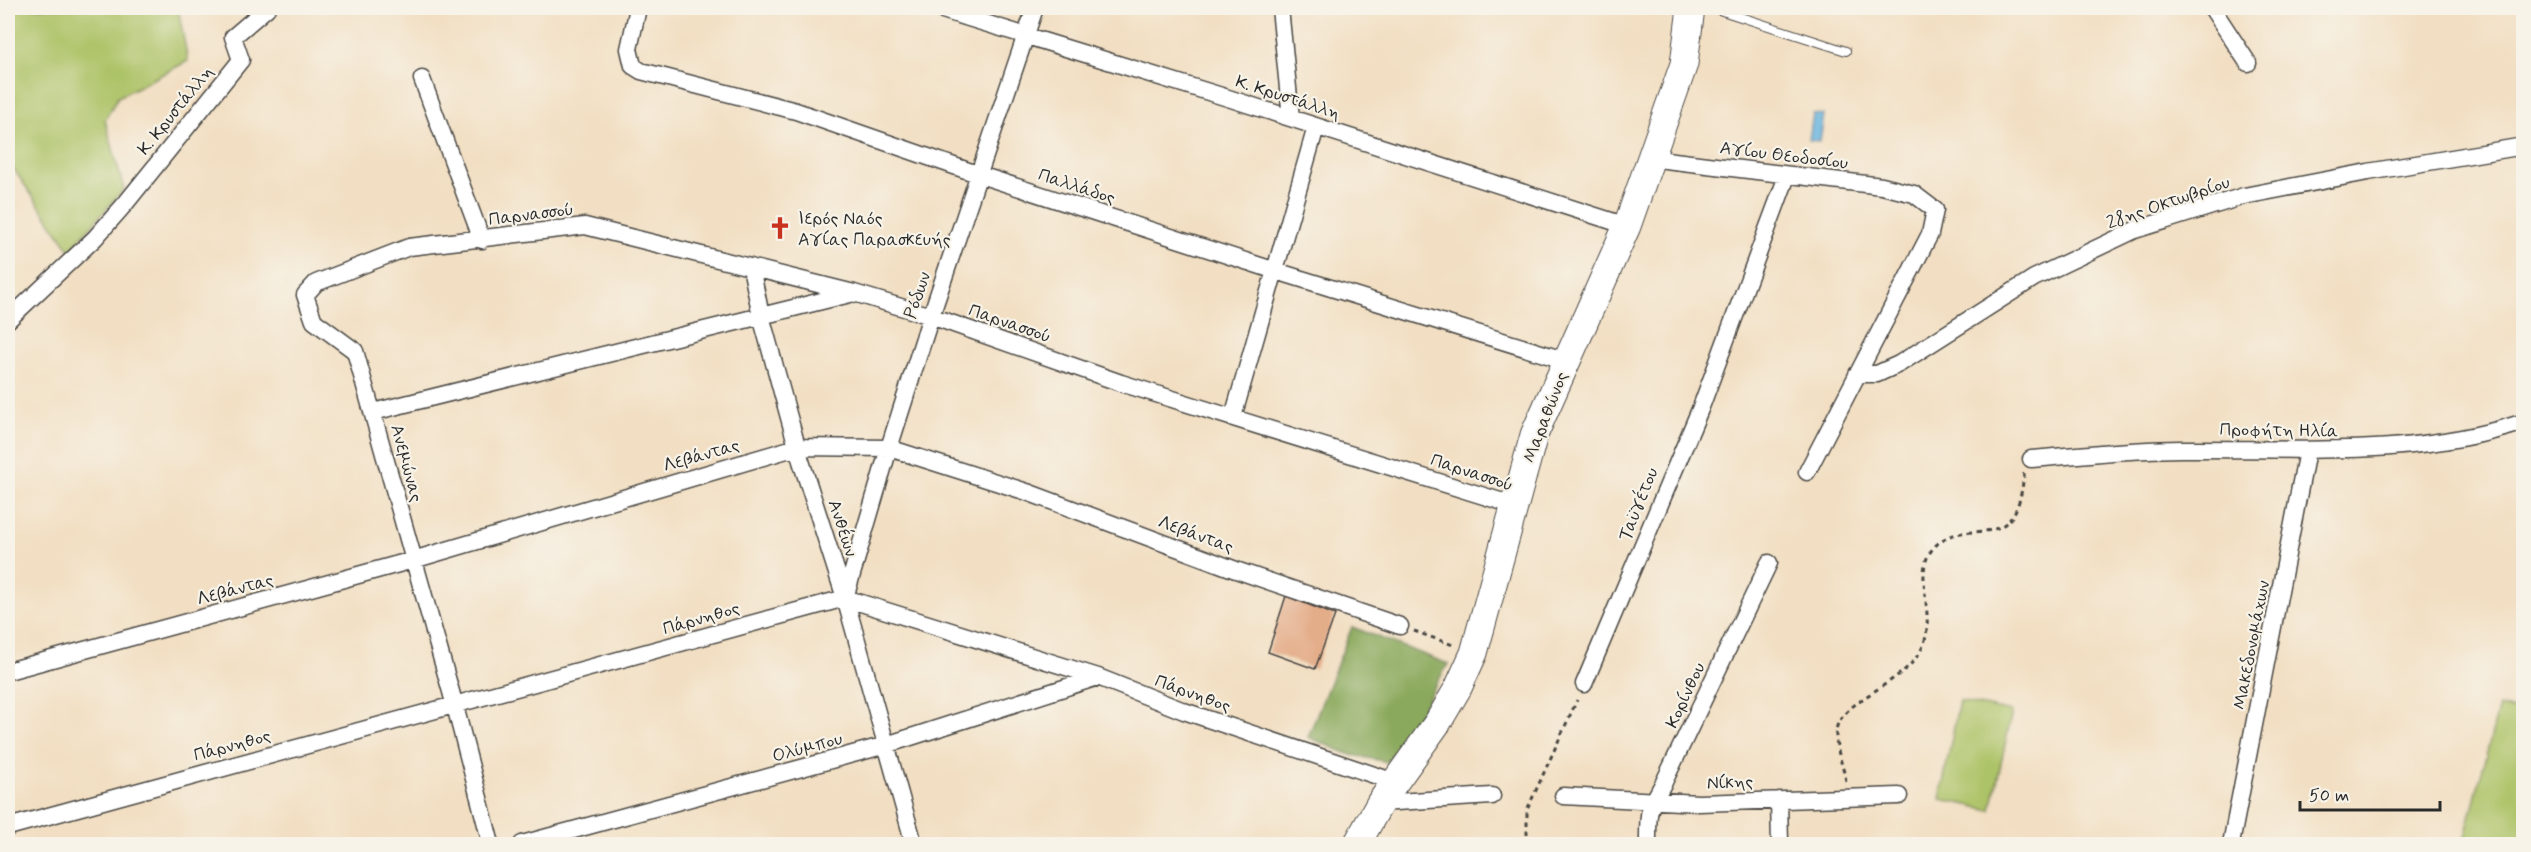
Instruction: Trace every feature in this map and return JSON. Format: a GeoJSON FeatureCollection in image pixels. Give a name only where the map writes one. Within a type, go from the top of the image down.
{"type":"FeatureCollection","features":[{"type":"Feature","properties":{"kind":"main road","name":"Μαραθώνος"},"geometry":{"type":"LineString","coordinates":[[1357,844],[1388,792],[1438,722],[1458,688],[1474,652],[1534,435],[1627,226],[1649,158],[1684,64],[1691,8]]}},
{"type":"Feature","properties":{"kind":"street","name":"Κ. Κρυστάλλη"},"geometry":{"type":"LineString","coordinates":[[8,320],[95,238],[125,204],[241,60],[233,37],[267,8]]}},
{"type":"Feature","properties":{"kind":"street","name":"Παλλάδος"},"geometry":{"type":"LineString","coordinates":[[638,8],[629,49],[633,66],[641,71],[796,111],[980,175],[1276,272],[1567,361]]}},
{"type":"Feature","properties":{"kind":"street","name":"Κ. Κρυστάλλη"},"geometry":{"type":"LineString","coordinates":[[936,8],[1291,118],[1627,226]]}},
{"type":"Feature","properties":{"kind":"street","name":"Ρόδων"},"geometry":{"type":"LineString","coordinates":[[845,598],[931,316],[1035,8]]}},
{"type":"Feature","properties":{"kind":"street"},"geometry":{"type":"LineString","coordinates":[[1280,8],[1291,118]]}},
{"type":"Feature","properties":{"kind":"street"},"geometry":{"type":"LineString","coordinates":[[2212,8],[2248,63]]}},
{"type":"Feature","properties":{"kind":"street"},"geometry":{"type":"LineString","coordinates":[[422,79],[482,240]]}},
{"type":"Feature","properties":{"kind":"street"},"geometry":{"type":"LineString","coordinates":[[1233,417],[1316,127]]}},
{"type":"Feature","properties":{"kind":"street","name":"28ης Οκτωβρίου"},"geometry":{"type":"LineString","coordinates":[[1857,374],[1877,374],[1899,364],[2034,278],[2135,230],[2244,196],[2368,171],[2523,146]]}},
{"type":"Feature","properties":{"kind":"street","name":"Αγίου Θεοδοσίου"},"geometry":{"type":"LineString","coordinates":[[1649,158],[1882,186],[1914,194],[1935,210],[1930,234],[1857,374]]}},
{"type":"Feature","properties":{"kind":"street","name":"Ταϋγέτου"},"geometry":{"type":"LineString","coordinates":[[1584,684],[1701,407],[1787,176]]}},
{"type":"Feature","properties":{"kind":"street","name":"Παρνασσού"},"geometry":{"type":"LineString","coordinates":[[482,240],[585,226],[854,293],[931,316],[1121,383],[1516,506]]}},
{"type":"Feature","properties":{"kind":"street","name":"Ανεμώνας"},"geometry":{"type":"LineString","coordinates":[[482,240],[409,247],[316,283],[305,295],[314,321],[355,351],[455,706],[490,844]]}},
{"type":"Feature","properties":{"kind":"street","name":"Ανθέων"},"geometry":{"type":"LineString","coordinates":[[751,267],[761,316],[797,447],[845,598],[914,844]]}},
{"type":"Feature","properties":{"kind":"street"},"geometry":{"type":"LineString","coordinates":[[373,412],[854,293]]}},
{"type":"Feature","properties":{"kind":"street"},"geometry":{"type":"LineString","coordinates":[[1807,472],[1857,374]]}},
{"type":"Feature","properties":{"kind":"street","name":"Προφήτη Ηλία"},"geometry":{"type":"LineString","coordinates":[[2031,459],[2178,449],[2357,450],[2496,430],[2523,422]]}},
{"type":"Feature","properties":{"kind":"street","name":"Λεβάντας"},"geometry":{"type":"LineString","coordinates":[[8,671],[413,560],[797,447],[889,448],[1027,492],[1236,570],[1400,626]]}},
{"type":"Feature","properties":{"kind":"street","name":"Μακεδονομάχων"},"geometry":{"type":"LineString","coordinates":[[2231,844],[2307,451]]}},
{"type":"Feature","properties":{"kind":"street","name":"Κορίνθου"},"geometry":{"type":"LineString","coordinates":[[1648,844],[1648,811],[1652,801],[1673,764],[1769,563]]}},
{"type":"Feature","properties":{"kind":"street","name":"Πάρνηθος"},"geometry":{"type":"LineString","coordinates":[[8,827],[845,598],[1098,677],[1388,792]]}},
{"type":"Feature","properties":{"kind":"street","name":"Ολύμπου"},"geometry":{"type":"LineString","coordinates":[[522,844],[886,745],[1098,677]]}},
{"type":"Feature","properties":{"kind":"street"},"geometry":{"type":"LineString","coordinates":[[1388,792],[1492,796]]}},
{"type":"Feature","properties":{"kind":"street","name":"Νίκης"},"geometry":{"type":"LineString","coordinates":[[1563,796],[1707,803],[1899,796]]}},
{"type":"Feature","properties":{"kind":"street"},"geometry":{"type":"LineString","coordinates":[[1779,800],[1780,844]]}},
{"type":"Feature","properties":{"kind":"lane"},"geometry":{"type":"LineString","coordinates":[[1713,8],[1846,51]]}},
{"type":"Feature","properties":{"kind":"path"},"geometry":{"type":"LineString","coordinates":[[1849,798],[1838,746],[1838,726],[1850,707],[1888,684],[1918,656],[1928,624],[1924,566],[1931,551],[1938,544],[1957,535],[1993,531],[2008,523],[2020,498],[2025,468],[2031,459]]}},
{"type":"Feature","properties":{"kind":"path"},"geometry":{"type":"LineString","coordinates":[[1400,626],[1474,652]]}},
{"type":"Feature","properties":{"kind":"path"},"geometry":{"type":"LineString","coordinates":[[1527,844],[1527,810],[1584,684]]}},
{"type":"Feature","properties":{"kind":"green space"},"geometry":{"type":"Polygon","coordinates":[[[8,8],[178,8],[188,61],[118,97],[105,120],[124,189],[70,250],[8,161],[8,8]]]}},
{"type":"Feature","properties":{"kind":"green space"},"geometry":{"type":"Polygon","coordinates":[[[1352,627],[1448,664],[1416,720],[1387,762],[1348,754],[1308,737],[1352,627]]]}},
{"type":"Feature","properties":{"kind":"green space"},"geometry":{"type":"Polygon","coordinates":[[[1959,701],[2012,712],[1991,810],[1940,799],[1959,701]]]}},
{"type":"Feature","properties":{"kind":"green space"},"geometry":{"type":"Polygon","coordinates":[[[2499,706],[2523,712],[2523,844],[2463,844],[2499,706]]]}},
{"type":"Feature","properties":{"kind":"water"},"geometry":{"type":"Polygon","coordinates":[[[1813,114],[1824,115],[1820,141],[1809,140],[1813,114]]]}},
{"type":"Feature","properties":{"kind":"building"},"geometry":{"type":"Polygon","coordinates":[[[1286,596],[1335,615],[1315,669],[1268,652],[1286,596]]]}},
{"type":"Feature","properties":{"kind":"place","name":"Ιερός Ναός Αγίας Παρασκευής"},"geometry":{"type":"Point","coordinates":[780,228]}}]}
